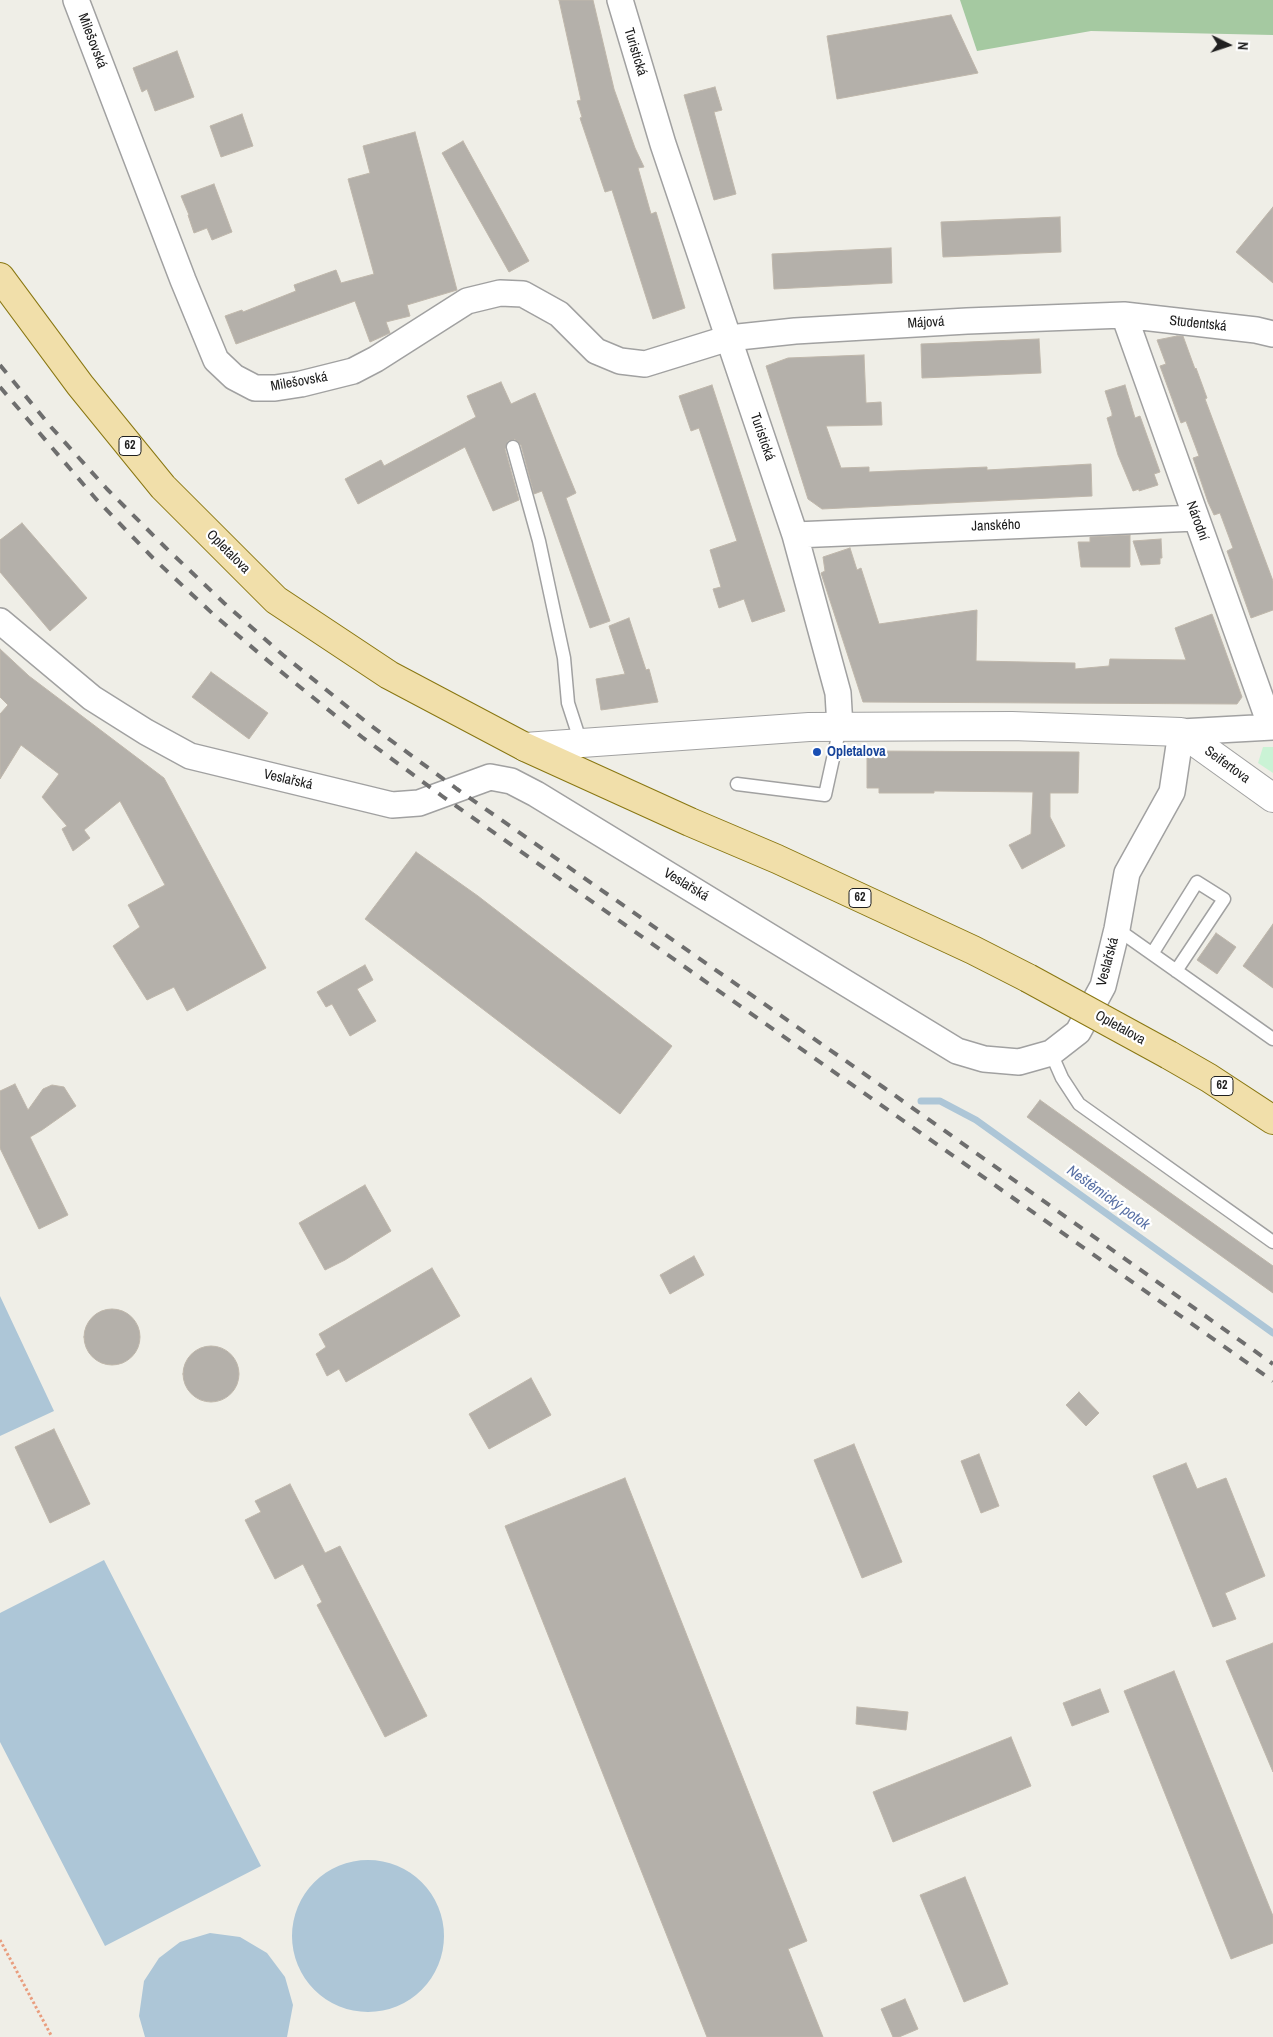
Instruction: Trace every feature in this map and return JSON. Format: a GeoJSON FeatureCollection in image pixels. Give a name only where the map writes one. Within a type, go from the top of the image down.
{"type":"FeatureCollection","features":[{"type":"Feature","properties":{"kind":"main road","name":"Opletalova"},"geometry":{"type":"LineString","coordinates":[[0,277],[80,385],[163,487],[276,600],[389,675],[525,747],[690,822],[777,859],[973,950],[1169,1055],[1209,1078],[1273,1120]]}},
{"type":"Feature","properties":{"kind":"street","name":"Milešovská"},"geometry":{"type":"LineString","coordinates":[[76,0],[216,360],[234,377],[255,388],[275,388],[301,384],[353,370],[376,359],[467,301],[500,293],[524,294],[559,314],[596,351],[620,361],[645,364],[729,338]]}},
{"type":"Feature","properties":{"kind":"street","name":"Turistická"},"geometry":{"type":"LineString","coordinates":[[620,0],[663,144],[795,535],[838,692],[840,728]]}},
{"type":"Feature","properties":{"kind":"street","name":"Májová"},"geometry":{"type":"LineString","coordinates":[[729,338],[795,330],[1124,315]]}},
{"type":"Feature","properties":{"kind":"street","name":"Studentská"},"geometry":{"type":"LineString","coordinates":[[1124,315],[1256,330],[1273,334]]}},
{"type":"Feature","properties":{"kind":"street","name":"Národní"},"geometry":{"type":"LineString","coordinates":[[1124,315],[1272,727]]}},
{"type":"Feature","properties":{"kind":"street","name":"Janského"},"geometry":{"type":"LineString","coordinates":[[795,535],[1196,518]]}},
{"type":"Feature","properties":{"kind":"street","name":"Veslařská"},"geometry":{"type":"LineString","coordinates":[[0,621],[92,698],[146,732],[190,756],[392,805],[419,803],[490,777],[511,781],[536,794],[958,1051],[984,1059],[1019,1062],[1050,1053],[1078,1032],[1103,986],[1117,929],[1127,873],[1172,792],[1181,732]]}},
{"type":"Feature","properties":{"kind":"street"},"geometry":{"type":"LineString","coordinates":[[525,747],[809,727],[1012,726],[1181,732],[1272,727]]}},
{"type":"Feature","properties":{"kind":"street","name":"Seifertova"},"geometry":{"type":"LineString","coordinates":[[1181,732],[1273,798]]}},
{"type":"Feature","properties":{"kind":"lane"},"geometry":{"type":"LineString","coordinates":[[513,447],[539,541],[564,658],[568,702],[581,743]]}},
{"type":"Feature","properties":{"kind":"lane","name":"Turistická"},"geometry":{"type":"LineString","coordinates":[[737,784],[825,795],[840,728]]}},
{"type":"Feature","properties":{"kind":"lane"},"geometry":{"type":"LineString","coordinates":[[1152,954],[1197,882],[1224,899],[1176,971]]}},
{"type":"Feature","properties":{"kind":"lane"},"geometry":{"type":"LineString","coordinates":[[1117,929],[1273,1039]]}},
{"type":"Feature","properties":{"kind":"lane"},"geometry":{"type":"LineString","coordinates":[[1050,1053],[1062,1078],[1080,1104],[1273,1242]]}},
{"type":"Feature","properties":{"kind":"path"},"geometry":{"type":"LineString","coordinates":[[0,1940],[52,2037]]}},
{"type":"Feature","properties":{"kind":"green space"},"geometry":{"type":"Polygon","coordinates":[[[960,0],[1273,0],[1273,35],[1091,31],[977,51],[960,0]]]}},
{"type":"Feature","properties":{"kind":"green space"},"geometry":{"type":"Polygon","coordinates":[[[1263,747],[1273,747],[1273,773],[1258,763],[1263,747]]]}},
{"type":"Feature","properties":{"kind":"water"},"geometry":{"type":"Polygon","coordinates":[[[0,1296],[54,1411],[0,1436],[0,1296]]]}},
{"type":"Feature","properties":{"kind":"water"},"geometry":{"type":"Polygon","coordinates":[[[104,1560],[261,1866],[105,1946],[0,1742],[0,1613],[104,1560]]]}},
{"type":"Feature","properties":{"kind":"water"},"geometry":{"type":"Polygon","coordinates":[[[368,1860],[397,1866],[422,1882],[438,1907],[444,1936],[438,1965],[422,1990],[397,2006],[368,2012],[339,2006],[314,1990],[298,1965],[292,1936],[298,1907],[314,1882],[339,1866],[368,1860]]]}},
{"type":"Feature","properties":{"kind":"water"},"geometry":{"type":"Polygon","coordinates":[[[210,1933],[240,1937],[267,1953],[285,1977],[293,2005],[287,2037],[145,2037],[139,2016],[144,1981],[159,1958],[180,1942],[210,1933]]]}},
{"type":"Feature","properties":{"kind":"building"},"geometry":{"type":"Polygon","coordinates":[[[559,0],[593,0],[614,89],[635,148],[644,167],[638,168],[651,214],[656,212],[685,308],[653,319],[612,190],[605,192],[580,118],[582,117],[577,101],[581,100],[559,0]]]}},
{"type":"Feature","properties":{"kind":"building"},"geometry":{"type":"Polygon","coordinates":[[[951,15],[978,73],[837,99],[827,36],[951,15]]]}},
{"type":"Feature","properties":{"kind":"building"},"geometry":{"type":"Polygon","coordinates":[[[177,51],[194,97],[155,111],[147,89],[142,92],[133,68],[177,51]]]}},
{"type":"Feature","properties":{"kind":"building"},"geometry":{"type":"Polygon","coordinates":[[[715,87],[722,110],[714,112],[736,194],[714,200],[684,95],[715,87]]]}},
{"type":"Feature","properties":{"kind":"building"},"geometry":{"type":"Polygon","coordinates":[[[242,114],[253,146],[221,157],[210,126],[242,114]]]}},
{"type":"Feature","properties":{"kind":"building"},"geometry":{"type":"Polygon","coordinates":[[[415,132],[457,290],[407,305],[410,316],[386,322],[390,333],[370,342],[355,301],[236,344],[225,316],[242,310],[243,312],[296,291],[294,285],[336,270],[341,283],[374,274],[348,179],[370,173],[363,146],[415,132]]]}},
{"type":"Feature","properties":{"kind":"building"},"geometry":{"type":"Polygon","coordinates":[[[463,141],[529,261],[509,272],[442,153],[463,141]]]}},
{"type":"Feature","properties":{"kind":"building"},"geometry":{"type":"Polygon","coordinates":[[[214,184],[232,232],[212,240],[207,228],[194,233],[181,196],[214,184]]]}},
{"type":"Feature","properties":{"kind":"building"},"geometry":{"type":"Polygon","coordinates":[[[1273,207],[1273,283],[1236,252],[1273,207]]]}},
{"type":"Feature","properties":{"kind":"building"},"geometry":{"type":"Polygon","coordinates":[[[1060,217],[1061,252],[943,257],[941,222],[1060,217]]]}},
{"type":"Feature","properties":{"kind":"building"},"geometry":{"type":"Polygon","coordinates":[[[891,248],[892,283],[774,289],[772,254],[891,248]]]}},
{"type":"Feature","properties":{"kind":"building"},"geometry":{"type":"Polygon","coordinates":[[[1183,336],[1196,368],[1207,398],[1205,399],[1273,581],[1273,610],[1251,618],[1227,551],[1233,548],[1220,513],[1214,515],[1208,502],[1193,458],[1199,456],[1186,421],[1181,423],[1160,366],[1166,364],[1157,340],[1183,336]]]}},
{"type":"Feature","properties":{"kind":"building"},"geometry":{"type":"Polygon","coordinates":[[[1039,339],[1041,373],[922,378],[921,344],[1039,339]]]}},
{"type":"Feature","properties":{"kind":"building"},"geometry":{"type":"Polygon","coordinates":[[[864,355],[866,403],[881,402],[882,425],[826,426],[841,468],[869,467],[869,472],[987,467],[987,470],[1091,464],[1092,496],[822,509],[808,499],[766,366],[788,358],[864,355]]]}},
{"type":"Feature","properties":{"kind":"building"},"geometry":{"type":"Polygon","coordinates":[[[501,382],[511,404],[535,393],[576,493],[566,498],[610,621],[590,628],[542,491],[534,494],[521,445],[515,439],[508,441],[505,449],[519,500],[493,511],[465,447],[358,504],[345,479],[381,460],[384,466],[476,417],[467,396],[501,382]]]}},
{"type":"Feature","properties":{"kind":"building"},"geometry":{"type":"Polygon","coordinates":[[[712,385],[785,611],[752,622],[744,599],[719,608],[713,589],[721,587],[710,550],[737,541],[699,428],[691,431],[679,396],[712,385]]]}},
{"type":"Feature","properties":{"kind":"building"},"geometry":{"type":"Polygon","coordinates":[[[1125,385],[1135,418],[1140,416],[1160,472],[1154,474],[1158,485],[1139,491],[1139,489],[1133,491],[1118,455],[1107,418],[1112,416],[1112,413],[1105,391],[1125,385]]]}},
{"type":"Feature","properties":{"kind":"building"},"geometry":{"type":"Polygon","coordinates":[[[22,523],[87,598],[50,631],[0,572],[0,540],[22,523]]]}},
{"type":"Feature","properties":{"kind":"building"},"geometry":{"type":"Polygon","coordinates":[[[1130,535],[1130,567],[1081,567],[1078,542],[1090,542],[1090,537],[1130,535]]]}},
{"type":"Feature","properties":{"kind":"building"},"geometry":{"type":"Polygon","coordinates":[[[1161,539],[1162,558],[1160,558],[1160,564],[1141,565],[1133,541],[1161,539]]]}},
{"type":"Feature","properties":{"kind":"building"},"geometry":{"type":"Polygon","coordinates":[[[850,548],[857,570],[861,568],[879,624],[977,610],[976,661],[1075,663],[1075,669],[1109,666],[1110,659],[1186,660],[1175,628],[1212,614],[1242,697],[1237,704],[863,702],[821,573],[825,571],[823,557],[850,548]]]}},
{"type":"Feature","properties":{"kind":"building"},"geometry":{"type":"Polygon","coordinates":[[[629,618],[646,670],[649,669],[658,702],[601,710],[596,679],[625,674],[609,626],[629,618]]]}},
{"type":"Feature","properties":{"kind":"building"},"geometry":{"type":"Polygon","coordinates":[[[0,649],[29,676],[164,778],[266,968],[187,1011],[174,987],[147,1000],[113,946],[140,927],[128,905],[165,885],[120,801],[84,830],[90,838],[73,851],[62,829],[67,826],[42,797],[59,774],[21,745],[0,779],[0,714],[8,705],[0,697],[0,649]]]}},
{"type":"Feature","properties":{"kind":"building"},"geometry":{"type":"Polygon","coordinates":[[[211,672],[268,713],[249,739],[192,697],[211,672]]]}},
{"type":"Feature","properties":{"kind":"building"},"geometry":{"type":"Polygon","coordinates":[[[867,751],[1079,752],[1078,793],[1050,793],[1050,817],[1065,846],[1022,869],[1009,845],[1031,834],[1033,792],[934,791],[934,793],[879,793],[879,788],[867,788],[867,751]]]}},
{"type":"Feature","properties":{"kind":"building"},"geometry":{"type":"Polygon","coordinates":[[[416,852],[478,896],[672,1046],[620,1114],[365,919],[416,852]]]}},
{"type":"Feature","properties":{"kind":"building"},"geometry":{"type":"Polygon","coordinates":[[[1273,924],[1273,988],[1243,966],[1273,924]]]}},
{"type":"Feature","properties":{"kind":"building"},"geometry":{"type":"Polygon","coordinates":[[[1216,933],[1236,947],[1217,974],[1197,960],[1216,933]]]}},
{"type":"Feature","properties":{"kind":"building"},"geometry":{"type":"Polygon","coordinates":[[[365,965],[373,980],[357,989],[376,1021],[350,1036],[332,1004],[326,1007],[317,992],[365,965]]]}},
{"type":"Feature","properties":{"kind":"building"},"geometry":{"type":"Polygon","coordinates":[[[15,1084],[28,1110],[43,1089],[52,1085],[64,1087],[76,1106],[30,1137],[68,1215],[39,1229],[0,1148],[0,1091],[15,1084]]]}},
{"type":"Feature","properties":{"kind":"building"},"geometry":{"type":"Polygon","coordinates":[[[1040,1100],[1273,1266],[1273,1293],[1027,1117],[1040,1100]]]}},
{"type":"Feature","properties":{"kind":"building"},"geometry":{"type":"Polygon","coordinates":[[[365,1185],[391,1231],[345,1260],[325,1270],[299,1223],[365,1185]]]}},
{"type":"Feature","properties":{"kind":"building"},"geometry":{"type":"Polygon","coordinates":[[[694,1256],[704,1275],[670,1294],[660,1275],[694,1256]]]}},
{"type":"Feature","properties":{"kind":"building"},"geometry":{"type":"Polygon","coordinates":[[[432,1268],[460,1316],[346,1382],[339,1369],[327,1376],[316,1354],[326,1347],[319,1334],[432,1268]]]}},
{"type":"Feature","properties":{"kind":"building"},"geometry":{"type":"Polygon","coordinates":[[[112,1309],[123,1311],[132,1317],[138,1326],[140,1337],[138,1348],[132,1357],[123,1363],[112,1365],[101,1363],[92,1357],[86,1348],[84,1337],[86,1326],[92,1317],[101,1311],[112,1309]]]}},
{"type":"Feature","properties":{"kind":"building"},"geometry":{"type":"Polygon","coordinates":[[[211,1346],[222,1348],[231,1354],[237,1363],[239,1374],[237,1385],[231,1394],[222,1400],[211,1402],[200,1400],[191,1394],[185,1385],[183,1374],[185,1363],[191,1354],[200,1348],[211,1346]]]}},
{"type":"Feature","properties":{"kind":"building"},"geometry":{"type":"Polygon","coordinates":[[[531,1378],[551,1415],[489,1449],[469,1414],[531,1378]]]}},
{"type":"Feature","properties":{"kind":"building"},"geometry":{"type":"Polygon","coordinates":[[[1079,1392],[1099,1413],[1086,1426],[1066,1405],[1079,1392]]]}},
{"type":"Feature","properties":{"kind":"building"},"geometry":{"type":"Polygon","coordinates":[[[54,1429],[90,1504],[50,1523],[15,1447],[54,1429]]]}},
{"type":"Feature","properties":{"kind":"building"},"geometry":{"type":"Polygon","coordinates":[[[854,1444],[902,1562],[862,1578],[814,1460],[854,1444]]]}},
{"type":"Feature","properties":{"kind":"building"},"geometry":{"type":"Polygon","coordinates":[[[979,1454],[999,1506],[981,1513],[961,1461],[979,1454]]]}},
{"type":"Feature","properties":{"kind":"building"},"geometry":{"type":"Polygon","coordinates":[[[1186,1463],[1197,1489],[1226,1478],[1265,1576],[1225,1593],[1236,1619],[1213,1627],[1153,1476],[1186,1463]]]}},
{"type":"Feature","properties":{"kind":"building"},"geometry":{"type":"Polygon","coordinates":[[[625,1478],[807,1941],[788,1949],[823,2037],[707,2037],[505,1526],[625,1478]]]}},
{"type":"Feature","properties":{"kind":"building"},"geometry":{"type":"Polygon","coordinates":[[[290,1484],[325,1553],[340,1546],[427,1716],[385,1737],[317,1605],[322,1602],[303,1564],[275,1579],[245,1520],[261,1512],[255,1501],[290,1484]]]}},
{"type":"Feature","properties":{"kind":"building"},"geometry":{"type":"Polygon","coordinates":[[[1273,1643],[1273,1772],[1226,1661],[1273,1643]]]}},
{"type":"Feature","properties":{"kind":"building"},"geometry":{"type":"Polygon","coordinates":[[[1174,1671],[1273,1916],[1273,1943],[1231,1959],[1124,1691],[1174,1671]]]}},
{"type":"Feature","properties":{"kind":"building"},"geometry":{"type":"Polygon","coordinates":[[[1100,1689],[1109,1712],[1072,1726],[1063,1703],[1100,1689]]]}},
{"type":"Feature","properties":{"kind":"building"},"geometry":{"type":"Polygon","coordinates":[[[857,1707],[908,1712],[906,1730],[856,1724],[857,1707]]]}},
{"type":"Feature","properties":{"kind":"building"},"geometry":{"type":"Polygon","coordinates":[[[1011,1737],[1031,1786],[893,1842],[873,1792],[1011,1737]]]}},
{"type":"Feature","properties":{"kind":"building"},"geometry":{"type":"Polygon","coordinates":[[[965,1877],[1008,1984],[964,2002],[920,1895],[965,1877]]]}},
{"type":"Feature","properties":{"kind":"building"},"geometry":{"type":"Polygon","coordinates":[[[905,1999],[918,2029],[899,2037],[893,2037],[881,2009],[905,1999]]]}},
{"type":"Feature","properties":{"kind":"waterway","name":"Neštěmický potok"},"geometry":{"type":"LineString","coordinates":[[921,1101],[940,1101],[976,1120],[1273,1333]]}},
{"type":"Feature","properties":{"kind":"railway"},"geometry":{"type":"LineString","coordinates":[[0,365],[51,427],[107,489],[165,547],[283,655],[370,725],[457,789],[883,1087],[1273,1364]]}},
{"type":"Feature","properties":{"kind":"railway"},"geometry":{"type":"LineString","coordinates":[[0,387],[96,499],[153,558],[213,614],[362,737],[442,796],[1273,1381]]}},
{"type":"Feature","properties":{"kind":"place","name":"Opletalova"},"geometry":{"type":"Point","coordinates":[817,752]}}]}
